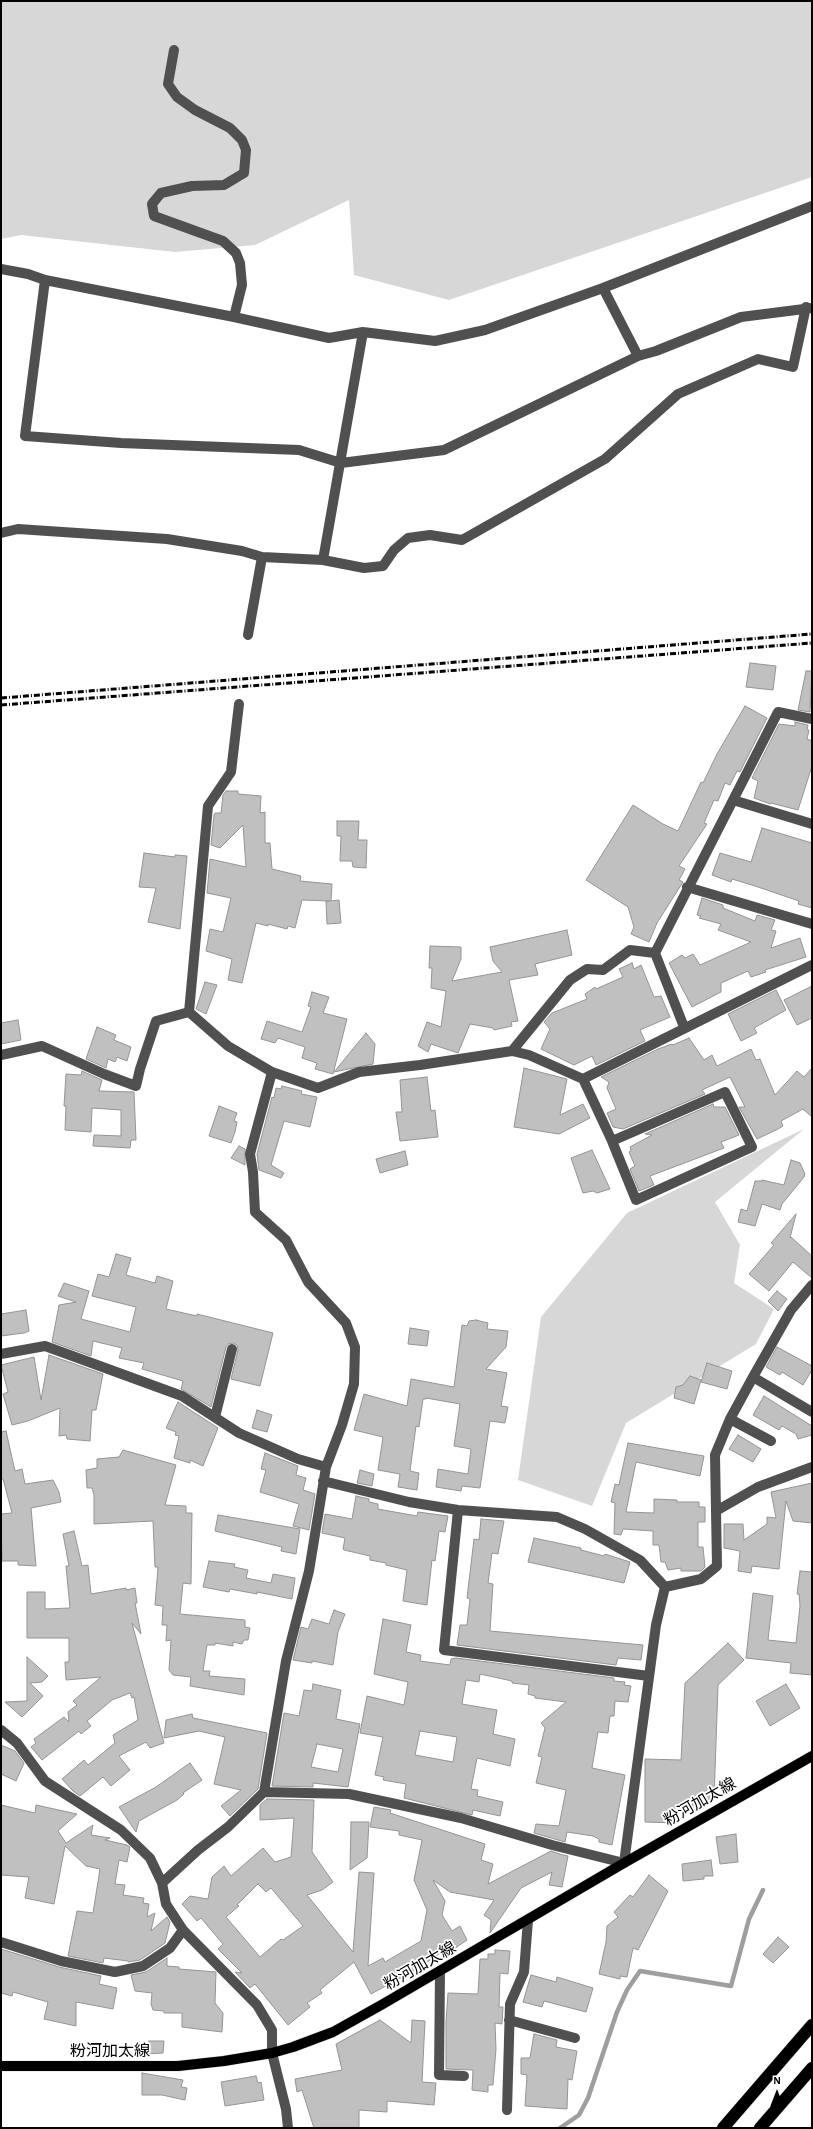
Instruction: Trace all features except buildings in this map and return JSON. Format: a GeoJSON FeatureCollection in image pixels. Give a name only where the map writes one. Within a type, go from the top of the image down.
{"type":"FeatureCollection","features":[{"type":"Feature","properties":{"kind":"highway"},"geometry":{"type":"LineString","coordinates":[[723,2128],[812,2025]]}},
{"type":"Feature","properties":{"kind":"highway"},"geometry":{"type":"LineString","coordinates":[[760,2128],[812,2068]]}},
{"type":"Feature","properties":{"kind":"main road","name":"粉河加太線"},"geometry":{"type":"LineString","coordinates":[[1,2066],[178,2066],[224,2061],[272,2053],[333,2032],[812,1756]]}},
{"type":"Feature","properties":{"kind":"street"},"geometry":{"type":"LineString","coordinates":[[174,50],[168,84],[177,97],[183,102],[230,128],[242,140],[246,150],[244,173],[224,185],[192,186],[161,193],[152,204],[154,216],[223,241],[236,253],[240,264],[242,285],[234,317]]}},
{"type":"Feature","properties":{"kind":"street"},"geometry":{"type":"LineString","coordinates":[[1,269],[28,274],[45,280],[234,317],[329,338],[363,332],[435,341],[485,330],[603,288],[812,206]]}},
{"type":"Feature","properties":{"kind":"street"},"geometry":{"type":"LineString","coordinates":[[1,533],[18,529],[167,540],[242,551],[262,557],[323,560],[364,568],[383,566],[394,550],[408,538],[430,535],[462,540],[605,459],[678,394],[758,359],[793,367],[809,308],[741,317],[656,351],[638,356],[444,450],[341,463],[299,450],[121,443],[25,436],[45,280]]}},
{"type":"Feature","properties":{"kind":"street"},"geometry":{"type":"LineString","coordinates":[[603,288],[638,356]]}},
{"type":"Feature","properties":{"kind":"street"},"geometry":{"type":"LineString","coordinates":[[323,560],[363,332]]}},
{"type":"Feature","properties":{"kind":"street"},"geometry":{"type":"LineString","coordinates":[[248,635],[262,557]]}},
{"type":"Feature","properties":{"kind":"street"},"geometry":{"type":"LineString","coordinates":[[189,1012],[208,806],[231,772],[239,704]]}},
{"type":"Feature","properties":{"kind":"street"},"geometry":{"type":"LineString","coordinates":[[684,1027],[655,953],[687,887],[778,712],[812,719]]}},
{"type":"Feature","properties":{"kind":"street"},"geometry":{"type":"LineString","coordinates":[[733,800],[812,824]]}},
{"type":"Feature","properties":{"kind":"street"},"geometry":{"type":"LineString","coordinates":[[687,887],[812,924]]}},
{"type":"Feature","properties":{"kind":"street"},"geometry":{"type":"LineString","coordinates":[[512,1051],[570,980],[587,969],[603,970],[630,950],[655,953]]}},
{"type":"Feature","properties":{"kind":"street"},"geometry":{"type":"LineString","coordinates":[[583,1079],[684,1027],[812,965]]}},
{"type":"Feature","properties":{"kind":"street"},"geometry":{"type":"LineString","coordinates":[[1,1055],[42,1046],[104,1074],[136,1086],[156,1021],[189,1012]]}},
{"type":"Feature","properties":{"kind":"street"},"geometry":{"type":"LineString","coordinates":[[189,1012],[228,1046],[272,1072],[318,1088],[359,1072],[420,1065],[512,1051],[529,1055],[583,1079],[612,1141],[636,1200],[752,1147],[725,1092],[612,1141]]}},
{"type":"Feature","properties":{"kind":"street"},"geometry":{"type":"LineString","coordinates":[[162,1883],[198,1850],[228,1827],[264,1792],[286,1661],[309,1571],[326,1467],[342,1425],[354,1384],[355,1347],[346,1323],[308,1282],[286,1240],[254,1212],[253,1172],[250,1154],[272,1072]]}},
{"type":"Feature","properties":{"kind":"street"},"geometry":{"type":"LineString","coordinates":[[665,1587],[701,1579],[717,1566],[715,1455],[730,1419],[752,1377],[791,1310],[812,1285]]}},
{"type":"Feature","properties":{"kind":"street"},"geometry":{"type":"LineString","coordinates":[[1,1354],[45,1346],[182,1396],[239,1433],[298,1459],[326,1467]]}},
{"type":"Feature","properties":{"kind":"street"},"geometry":{"type":"LineString","coordinates":[[216,1417],[232,1349]]}},
{"type":"Feature","properties":{"kind":"street"},"geometry":{"type":"LineString","coordinates":[[752,1377],[812,1412]]}},
{"type":"Feature","properties":{"kind":"street"},"geometry":{"type":"LineString","coordinates":[[730,1419],[771,1441]]}},
{"type":"Feature","properties":{"kind":"street"},"geometry":{"type":"LineString","coordinates":[[716,1512],[758,1487],[812,1467]]}},
{"type":"Feature","properties":{"kind":"street"},"geometry":{"type":"LineString","coordinates":[[323,1481],[409,1502],[458,1510],[557,1517],[585,1529],[640,1560],[665,1587]]}},
{"type":"Feature","properties":{"kind":"street"},"geometry":{"type":"LineString","coordinates":[[458,1510],[444,1650],[648,1676]]}},
{"type":"Feature","properties":{"kind":"street"},"geometry":{"type":"LineString","coordinates":[[264,1792],[349,1794],[461,1818],[552,1845],[624,1863],[648,1676],[656,1625],[665,1587]]}},
{"type":"Feature","properties":{"kind":"street"},"geometry":{"type":"LineString","coordinates":[[1,1730],[17,1743],[45,1781],[121,1830],[150,1858],[162,1883],[166,1904],[183,1930],[257,2005],[272,2030],[272,2053],[286,2109],[288,2128]]}},
{"type":"Feature","properties":{"kind":"street"},"geometry":{"type":"LineString","coordinates":[[507,2110],[510,2004],[524,1972],[528,1920]]}},
{"type":"Feature","properties":{"kind":"street"},"geometry":{"type":"LineString","coordinates":[[1,1942],[61,1961],[115,1972],[142,1966],[170,1948],[183,1930]]}},
{"type":"Feature","properties":{"kind":"street"},"geometry":{"type":"LineString","coordinates":[[440,1971],[439,2075],[464,2076]]}},
{"type":"Feature","properties":{"kind":"street"},"geometry":{"type":"LineString","coordinates":[[509,2020],[575,2038]]}},
{"type":"Feature","properties":{"kind":"shaded area"},"geometry":{"type":"Polygon","coordinates":[[[1,1],[812,1],[812,177],[449,300],[354,275],[349,200],[255,245],[175,252],[21,235],[1,239],[1,1]]]}},
{"type":"Feature","properties":{"kind":"shaded area"},"geometry":{"type":"Polygon","coordinates":[[[804,1129],[715,1202],[740,1245],[734,1283],[774,1309],[756,1344],[626,1423],[592,1506],[518,1480],[541,1317],[627,1213],[804,1129]]]}},
{"type":"Feature","properties":{"kind":"waterway"},"geometry":{"type":"LineString","coordinates":[[560,2128],[579,2115],[588,2098],[617,2012],[627,1990],[640,1971],[731,1986],[749,1919],[763,1890]]}},
{"type":"Feature","properties":{"kind":"railway"},"geometry":{"type":"LineString","coordinates":[[1,698],[812,634]]}},
{"type":"Feature","properties":{"kind":"railway"},"geometry":{"type":"LineString","coordinates":[[1,705],[812,643]]}}]}
